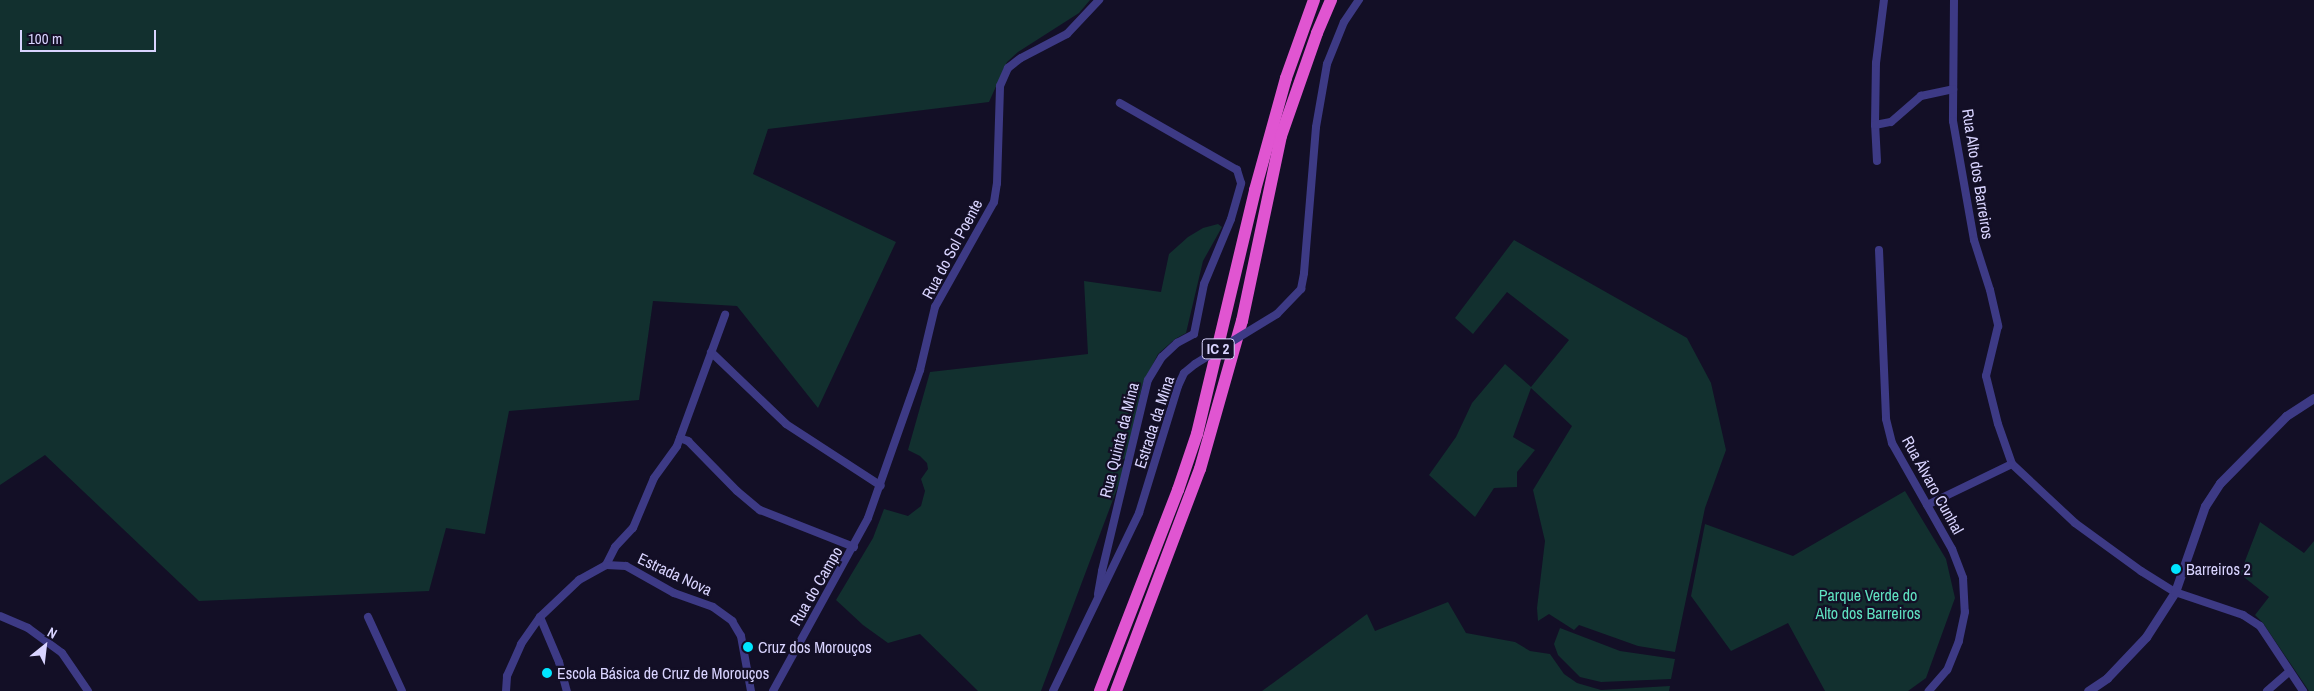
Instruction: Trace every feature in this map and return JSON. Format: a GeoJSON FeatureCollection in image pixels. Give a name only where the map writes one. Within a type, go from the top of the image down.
{"type":"FeatureCollection","features":[{"type":"Feature","properties":{"kind":"highway","name":"IC 2"},"geometry":{"type":"LineString","coordinates":[[1100,691],[1178,490],[1197,434],[1257,180],[1286,78],[1314,0]]}},
{"type":"Feature","properties":{"kind":"highway","name":"IC 2"},"geometry":{"type":"LineString","coordinates":[[1116,691],[1200,469],[1242,320],[1282,136],[1317,33],[1331,0]]}},
{"type":"Feature","properties":{"kind":"street","name":"Rua do Sol Poente"},"geometry":{"type":"LineString","coordinates":[[854,547],[881,486],[920,370],[935,307],[994,202],[997,183],[1000,86],[1008,68],[1021,58],[1067,34],[1098,0]]}},
{"type":"Feature","properties":{"kind":"street","name":"Estrada da Mina"},"geometry":{"type":"LineString","coordinates":[[1054,691],[1098,594],[1139,513],[1178,386],[1184,373],[1194,364],[1277,314],[1301,289],[1304,273],[1316,127],[1327,64],[1344,22],[1360,0]]}},
{"type":"Feature","properties":{"kind":"street"},"geometry":{"type":"LineString","coordinates":[[1877,161],[1875,125],[1876,63],[1884,0]]}},
{"type":"Feature","properties":{"kind":"street","name":"Rua Alto dos Barreiros"},"geometry":{"type":"LineString","coordinates":[[1954,0],[1953,121],[1974,240],[1990,290],[1998,326],[1986,376],[1998,424],[2012,464]]}},
{"type":"Feature","properties":{"kind":"street"},"geometry":{"type":"LineString","coordinates":[[1875,125],[1891,122],[1921,96],[1953,89]]}},
{"type":"Feature","properties":{"kind":"street","name":"Rua Quinta da Mina"},"geometry":{"type":"LineString","coordinates":[[1098,594],[1148,380],[1162,357],[1177,342],[1194,334],[1204,284],[1231,219],[1241,184],[1237,170],[1120,103]]}},
{"type":"Feature","properties":{"kind":"street","name":"Rua Álvaro Cunhal"},"geometry":{"type":"LineString","coordinates":[[1879,250],[1886,419],[1892,443],[1952,549],[1962,578],[1965,612],[1959,641],[1946,670],[1929,691]]}},
{"type":"Feature","properties":{"kind":"street"},"geometry":{"type":"LineString","coordinates":[[506,691],[507,676],[521,644],[540,617],[579,580],[606,565],[615,547],[633,528],[654,478],[674,453],[726,315]]}},
{"type":"Feature","properties":{"kind":"street"},"geometry":{"type":"LineString","coordinates":[[711,352],[769,410],[786,424],[881,486]]}},
{"type":"Feature","properties":{"kind":"street"},"geometry":{"type":"LineString","coordinates":[[2088,691],[2106,678],[2146,637],[2175,592],[2205,506],[2220,483],[2286,416],[2314,398]]}},
{"type":"Feature","properties":{"kind":"street"},"geometry":{"type":"LineString","coordinates":[[680,438],[693,445],[737,491],[760,510],[854,547]]}},
{"type":"Feature","properties":{"kind":"street"},"geometry":{"type":"LineString","coordinates":[[1928,505],[2012,464],[2075,523],[2141,571],[2175,592],[2243,615],[2260,626],[2303,691]]}},
{"type":"Feature","properties":{"kind":"street","name":"Rua do Campo"},"geometry":{"type":"LineString","coordinates":[[773,691],[854,547]]}},
{"type":"Feature","properties":{"kind":"street","name":"Estrada Nova"},"geometry":{"type":"LineString","coordinates":[[606,565],[626,566],[674,593],[713,607],[732,620],[741,636],[750,691]]}},
{"type":"Feature","properties":{"kind":"street"},"geometry":{"type":"LineString","coordinates":[[0,616],[28,628],[62,653],[88,691]]}},
{"type":"Feature","properties":{"kind":"street"},"geometry":{"type":"LineString","coordinates":[[368,616],[402,691]]}},
{"type":"Feature","properties":{"kind":"street"},"geometry":{"type":"LineString","coordinates":[[540,617],[559,662],[567,691]]}},
{"type":"Feature","properties":{"kind":"street"},"geometry":{"type":"LineString","coordinates":[[2267,691],[2290,671]]}},
{"type":"Feature","properties":{"kind":"green space"},"geometry":{"type":"Polygon","coordinates":[[[0,0],[1090,0],[1079,13],[1018,52],[1007,62],[989,102],[768,129],[753,174],[896,242],[818,408],[737,306],[653,301],[639,400],[509,411],[485,534],[446,528],[429,591],[199,601],[45,455],[0,485],[0,0]]]}},
{"type":"Feature","properties":{"kind":"green space"},"geometry":{"type":"Polygon","coordinates":[[[1218,224],[1222,227],[1203,261],[1186,333],[1175,339],[1158,354],[1142,386],[1123,473],[1041,691],[978,691],[920,634],[888,643],[863,625],[836,600],[873,538],[884,509],[908,516],[921,506],[925,491],[921,479],[928,469],[927,463],[920,456],[908,450],[930,372],[1088,354],[1084,281],[1161,292],[1169,254],[1188,237],[1203,228],[1218,224]]]}},
{"type":"Feature","properties":{"kind":"green space"},"geometry":{"type":"Polygon","coordinates":[[[1514,240],[1687,338],[1711,383],[1726,450],[1705,508],[1675,652],[1638,646],[1579,625],[1574,630],[1549,614],[1538,621],[1537,608],[1545,541],[1533,490],[1572,426],[1531,388],[1513,437],[1535,450],[1517,472],[1517,487],[1494,488],[1475,517],[1429,475],[1456,437],[1472,403],[1505,364],[1531,387],[1569,340],[1507,292],[1473,334],[1455,318],[1514,240]]]}},
{"type":"Feature","properties":{"kind":"green space","name":"Parque Verde do Alto dos Barreiros"},"geometry":{"type":"Polygon","coordinates":[[[1905,491],[1946,559],[1955,598],[1926,678],[1908,691],[1825,691],[1788,623],[1731,651],[1691,596],[1705,524],[1793,556],[1905,491]]]}},
{"type":"Feature","properties":{"kind":"green space"},"geometry":{"type":"Polygon","coordinates":[[[2260,522],[2304,553],[2314,541],[2314,691],[2309,691],[2263,623],[2255,615],[2269,597],[2240,574],[2260,522]]]}},
{"type":"Feature","properties":{"kind":"green space"},"geometry":{"type":"Polygon","coordinates":[[[1448,602],[1466,633],[1515,642],[1530,651],[1550,654],[1564,674],[1577,683],[1601,690],[1670,686],[1669,691],[1262,691],[1367,614],[1375,631],[1448,602]]]}},
{"type":"Feature","properties":{"kind":"green space"},"geometry":{"type":"Polygon","coordinates":[[[1560,628],[1620,651],[1675,659],[1671,679],[1601,682],[1580,677],[1558,655],[1554,644],[1560,628]]]}},
{"type":"Feature","properties":{"kind":"place","name":"Barreiros 2"},"geometry":{"type":"Point","coordinates":[2176,569]}},
{"type":"Feature","properties":{"kind":"place","name":"Cruz dos Morouços"},"geometry":{"type":"Point","coordinates":[748,647]}},
{"type":"Feature","properties":{"kind":"place","name":"Escola Básica de Cruz de Morouços"},"geometry":{"type":"Point","coordinates":[547,673]}}]}
